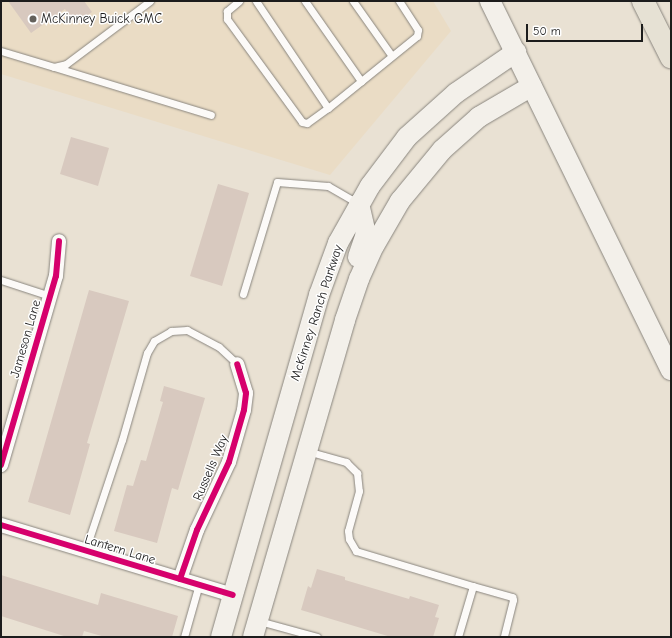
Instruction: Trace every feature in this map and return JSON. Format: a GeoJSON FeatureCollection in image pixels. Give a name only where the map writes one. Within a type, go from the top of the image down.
{"type":"FeatureCollection","features":[{"type":"Feature","properties":{"kind":"highway"},"geometry":{"type":"LineString","coordinates":[[644,1],[671,57]]}},
{"type":"Feature","properties":{"kind":"main road"},"geometry":{"type":"LineString","coordinates":[[490,1],[671,370]]}},
{"type":"Feature","properties":{"kind":"main road","name":"McKinney Ranch Parkway"},"geometry":{"type":"LineString","coordinates":[[220,637],[324,281],[338,243],[359,204],[393,153],[421,124],[456,94],[516,52]]}},
{"type":"Feature","properties":{"kind":"main road"},"geometry":{"type":"LineString","coordinates":[[256,629],[352,298],[378,239],[400,200],[442,150],[479,117],[532,86]]}},
{"type":"Feature","properties":{"kind":"main road"},"geometry":{"type":"LineString","coordinates":[[352,298],[346,289],[366,234],[359,204]]}},
{"type":"Feature","properties":{"kind":"street","name":"Jameson Lane"},"geometry":{"type":"LineString","coordinates":[[1,465],[50,296],[58,263],[60,241]]}},
{"type":"Feature","properties":{"kind":"street","name":"Russells Way"},"geometry":{"type":"LineString","coordinates":[[180,579],[197,530],[229,462],[244,410],[246,393],[237,364]]}},
{"type":"Feature","properties":{"kind":"street","name":"Lantern Lane"},"geometry":{"type":"LineString","coordinates":[[1,524],[85,551],[233,595]]}},
{"type":"Feature","properties":{"kind":"lane"},"geometry":{"type":"LineString","coordinates":[[54,67],[66,64],[150,1]]}},
{"type":"Feature","properties":{"kind":"lane"},"geometry":{"type":"LineString","coordinates":[[238,1],[227,11],[227,19],[302,122],[307,123],[328,108],[419,33],[399,1]]}},
{"type":"Feature","properties":{"kind":"lane"},"geometry":{"type":"LineString","coordinates":[[256,1],[328,108]]}},
{"type":"Feature","properties":{"kind":"lane"},"geometry":{"type":"LineString","coordinates":[[305,1],[361,81]]}},
{"type":"Feature","properties":{"kind":"lane"},"geometry":{"type":"LineString","coordinates":[[353,1],[392,56]]}},
{"type":"Feature","properties":{"kind":"lane"},"geometry":{"type":"LineString","coordinates":[[1,51],[211,115]]}},
{"type":"Feature","properties":{"kind":"lane"},"geometry":{"type":"LineString","coordinates":[[243,294],[278,182],[328,186],[359,204],[378,239]]}},
{"type":"Feature","properties":{"kind":"lane"},"geometry":{"type":"LineString","coordinates":[[1,280],[50,296]]}},
{"type":"Feature","properties":{"kind":"lane"},"geometry":{"type":"LineString","coordinates":[[85,551],[147,353],[154,341],[171,330],[187,330],[219,347],[237,364]]}},
{"type":"Feature","properties":{"kind":"lane"},"geometry":{"type":"LineString","coordinates":[[307,451],[346,462],[357,473],[359,491],[348,531],[349,539],[356,551],[512,597],[513,607],[504,637]]}},
{"type":"Feature","properties":{"kind":"lane"},"geometry":{"type":"LineString","coordinates":[[184,637],[199,584]]}},
{"type":"Feature","properties":{"kind":"lane"},"geometry":{"type":"LineString","coordinates":[[458,637],[473,586]]}},
{"type":"Feature","properties":{"kind":"lane"},"geometry":{"type":"LineString","coordinates":[[256,629],[317,637]]}},
{"type":"Feature","properties":{"kind":"shaded area"},"geometry":{"type":"Polygon","coordinates":[[[1,1],[433,1],[451,31],[330,175],[1,74],[1,1]]]}},
{"type":"Feature","properties":{"kind":"building","name":"McKinney Buick GMC"},"geometry":{"type":"Polygon","coordinates":[[[8,1],[84,1],[92,12],[75,24],[65,9],[31,33],[8,1]]]}},
{"type":"Feature","properties":{"kind":"building"},"geometry":{"type":"Polygon","coordinates":[[[71,137],[109,148],[98,186],[60,174],[71,137]]]}},
{"type":"Feature","properties":{"kind":"building"},"geometry":{"type":"Polygon","coordinates":[[[218,184],[249,193],[222,286],[190,276],[218,184]]]}},
{"type":"Feature","properties":{"kind":"building"},"geometry":{"type":"Polygon","coordinates":[[[89,290],[129,301],[87,443],[90,444],[70,515],[28,502],[89,290]]]}},
{"type":"Feature","properties":{"kind":"building"},"geometry":{"type":"Polygon","coordinates":[[[164,386],[205,398],[178,490],[172,488],[157,543],[114,531],[127,485],[133,486],[141,460],[146,461],[163,402],[160,401],[164,386]]]}},
{"type":"Feature","properties":{"kind":"building"},"geometry":{"type":"Polygon","coordinates":[[[317,569],[345,577],[345,580],[409,599],[410,596],[439,605],[435,617],[439,618],[433,637],[391,637],[301,610],[308,586],[311,588],[317,569]]]}},
{"type":"Feature","properties":{"kind":"building"},"geometry":{"type":"Polygon","coordinates":[[[1,575],[98,605],[101,593],[178,616],[172,637],[105,637],[84,631],[82,637],[67,637],[1,616],[1,575]]]}},
{"type":"Feature","properties":{"kind":"cycle path"},"geometry":{"type":"LineString","coordinates":[[1,465],[56,276],[59,241]]}},
{"type":"Feature","properties":{"kind":"cycle path"},"geometry":{"type":"LineString","coordinates":[[180,579],[197,530],[229,462],[244,410],[246,393],[237,364]]}},
{"type":"Feature","properties":{"kind":"cycle path"},"geometry":{"type":"LineString","coordinates":[[1,525],[233,595]]}},
{"type":"Feature","properties":{"kind":"place","name":"McKinney Buick GMC"},"geometry":{"type":"Point","coordinates":[33,19]}}]}
